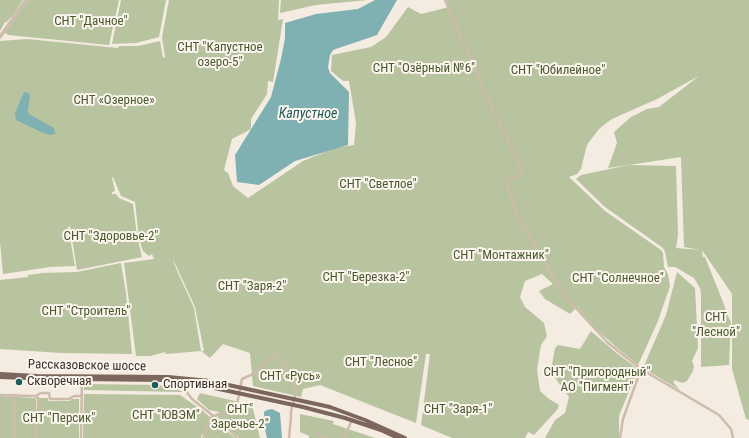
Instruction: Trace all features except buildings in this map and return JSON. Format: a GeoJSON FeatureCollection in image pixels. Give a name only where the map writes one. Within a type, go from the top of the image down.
{"type":"FeatureCollection","features":[{"type":"Feature","properties":{"kind":"main road","name":"Рассказовское шоссе"},"geometry":{"type":"LineString","coordinates":[[0,375],[178,382],[303,407],[352,420],[398,438]]}},
{"type":"Feature","properties":{"kind":"main road","name":"Рассказовское шоссе"},"geometry":{"type":"LineString","coordinates":[[0,375],[168,377],[200,380],[303,401],[345,413],[405,438]]}},
{"type":"Feature","properties":{"kind":"street"},"geometry":{"type":"LineString","coordinates":[[0,37],[26,0]]}},
{"type":"Feature","properties":{"kind":"street"},"geometry":{"type":"LineString","coordinates":[[445,0],[457,32],[523,172],[507,182],[519,218],[564,295],[608,343],[641,369],[719,416],[730,429],[733,438]]}},
{"type":"Feature","properties":{"kind":"street"},"geometry":{"type":"LineString","coordinates":[[203,438],[210,418],[233,408],[237,404],[242,378],[255,373],[277,354],[285,365],[295,386],[296,392],[291,412],[292,417],[288,438]]}},
{"type":"Feature","properties":{"kind":"street"},"geometry":{"type":"LineString","coordinates":[[620,438],[623,419],[641,369]]}},
{"type":"Feature","properties":{"kind":"street"},"geometry":{"type":"LineString","coordinates":[[81,438],[82,379]]}},
{"type":"Feature","properties":{"kind":"street"},"geometry":{"type":"LineString","coordinates":[[178,382],[192,399],[233,432],[237,438]]}},
{"type":"Feature","properties":{"kind":"street"},"geometry":{"type":"LineString","coordinates":[[0,394],[36,396],[41,393],[49,393],[50,399],[69,399],[74,396],[82,396]]}},
{"type":"Feature","properties":{"kind":"street"},"geometry":{"type":"LineString","coordinates":[[14,395],[14,438]]}},
{"type":"Feature","properties":{"kind":"street"},"geometry":{"type":"LineString","coordinates":[[36,396],[38,398],[37,438]]}},
{"type":"Feature","properties":{"kind":"street"},"geometry":{"type":"LineString","coordinates":[[344,438],[352,420]]}},
{"type":"Feature","properties":{"kind":"street"},"geometry":{"type":"LineString","coordinates":[[316,434],[325,438]]}},
{"type":"Feature","properties":{"kind":"green space"},"geometry":{"type":"Polygon","coordinates":[[[0,0],[23,0],[12,17],[5,22],[0,31],[0,0]]]}},
{"type":"Feature","properties":{"kind":"green space","name":"СНТ \"Дачное\""},"geometry":{"type":"Polygon","coordinates":[[[28,0],[119,0],[109,45],[8,35],[5,33],[28,0]]]}},
{"type":"Feature","properties":{"kind":"green space"},"geometry":{"type":"Polygon","coordinates":[[[121,0],[166,0],[159,37],[136,43],[112,44],[121,0]]]}},
{"type":"Feature","properties":{"kind":"green space"},"geometry":{"type":"Polygon","coordinates":[[[169,0],[279,0],[278,20],[283,19],[273,82],[268,81],[267,94],[251,119],[251,129],[232,139],[224,170],[228,173],[233,186],[248,198],[303,161],[335,148],[354,145],[356,123],[349,81],[343,81],[331,71],[332,55],[371,47],[386,37],[408,7],[421,14],[449,7],[446,0],[749,0],[749,420],[746,419],[732,369],[732,294],[702,250],[703,257],[705,257],[731,322],[729,365],[701,367],[701,293],[700,288],[694,278],[675,267],[668,267],[663,248],[605,207],[576,179],[581,175],[629,165],[608,168],[617,143],[614,132],[631,117],[647,109],[659,107],[699,76],[657,99],[612,119],[605,124],[598,130],[587,145],[581,169],[577,174],[569,177],[605,211],[661,250],[663,253],[664,267],[668,274],[670,286],[658,321],[638,365],[593,326],[577,307],[570,314],[545,299],[539,291],[553,284],[542,274],[525,281],[520,297],[525,307],[544,323],[547,336],[541,345],[537,370],[540,391],[559,405],[556,411],[534,435],[528,432],[525,438],[452,438],[421,425],[430,354],[426,354],[416,423],[320,385],[303,389],[301,397],[253,386],[250,353],[223,344],[210,358],[201,351],[166,354],[165,352],[150,356],[136,356],[124,263],[154,259],[152,254],[149,256],[143,251],[139,239],[135,202],[121,196],[113,177],[115,191],[112,192],[112,194],[116,194],[119,198],[133,204],[137,236],[142,257],[77,270],[70,226],[68,227],[75,266],[50,267],[3,274],[0,242],[0,41],[27,39],[118,48],[119,46],[138,46],[160,41],[163,58],[165,57],[162,37],[169,0]],[[681,157],[629,165],[676,166],[678,235],[676,248],[700,250],[684,247],[681,157]],[[173,260],[178,273],[194,308],[201,351],[204,351],[195,307],[173,260]]]}},
{"type":"Feature","properties":{"kind":"green space"},"geometry":{"type":"Polygon","coordinates":[[[281,0],[367,0],[316,5],[280,13],[281,0]]]}},
{"type":"Feature","properties":{"kind":"green space","name":"СНТ \"Строитель\""},"geometry":{"type":"Polygon","coordinates":[[[121,263],[126,293],[132,354],[61,353],[0,349],[0,280],[28,277],[28,275],[42,273],[77,272],[121,263]]]}},
{"type":"Feature","properties":{"kind":"green space"},"geometry":{"type":"Polygon","coordinates":[[[677,272],[695,288],[698,348],[692,361],[694,366],[693,371],[687,381],[682,383],[675,380],[673,382],[680,390],[643,368],[666,315],[677,272]]]}},
{"type":"Feature","properties":{"kind":"green space","name":"СНТ \"Пригородный\" АО \"Пигмент\""},"geometry":{"type":"Polygon","coordinates":[[[591,331],[638,369],[619,416],[619,438],[545,438],[555,420],[565,413],[569,397],[553,375],[552,365],[555,348],[558,345],[580,349],[591,331]]]}},
{"type":"Feature","properties":{"kind":"green space"},"geometry":{"type":"Polygon","coordinates":[[[84,385],[156,385],[173,387],[183,392],[84,390],[84,385]]]}},
{"type":"Feature","properties":{"kind":"green space","name":"СНТ\" Заречье-2\""},"geometry":{"type":"Polygon","coordinates":[[[200,393],[252,405],[260,438],[239,438],[218,417],[219,412],[209,410],[197,399],[200,393]]]}},
{"type":"Feature","properties":{"kind":"green space","name":"СНТ \"ЮВЭМ\""},"geometry":{"type":"Polygon","coordinates":[[[84,394],[180,395],[203,411],[235,438],[205,438],[202,434],[201,438],[83,438],[84,394]]]}},
{"type":"Feature","properties":{"kind":"green space"},"geometry":{"type":"Polygon","coordinates":[[[0,396],[36,398],[36,438],[0,438],[0,396]]]}},
{"type":"Feature","properties":{"kind":"green space","name":"СНТ \"Персик\""},"geometry":{"type":"Polygon","coordinates":[[[38,398],[48,398],[48,401],[70,401],[71,399],[79,399],[79,438],[37,438],[38,398]]]}},
{"type":"Feature","properties":{"kind":"green space"},"geometry":{"type":"Polygon","coordinates":[[[300,414],[334,421],[333,424],[375,438],[309,438],[309,436],[300,432],[300,414]]]}},
{"type":"Feature","properties":{"kind":"water","name":"Капустное"},"geometry":{"type":"Polygon","coordinates":[[[375,0],[397,0],[377,35],[333,50],[330,55],[328,67],[330,73],[349,92],[348,145],[295,161],[259,185],[237,182],[235,155],[271,97],[285,38],[285,23],[316,14],[358,9],[375,0]]]}},
{"type":"Feature","properties":{"kind":"water"},"geometry":{"type":"Polygon","coordinates":[[[24,92],[29,93],[30,95],[29,114],[54,128],[55,134],[50,135],[41,132],[16,120],[15,113],[24,92]]]}},
{"type":"Feature","properties":{"kind":"water"},"geometry":{"type":"Polygon","coordinates":[[[272,409],[280,413],[282,438],[267,438],[264,425],[264,412],[272,409]]]}},
{"type":"Feature","properties":{"kind":"place","name":"Скворечная"},"geometry":{"type":"Point","coordinates":[19,382]}},
{"type":"Feature","properties":{"kind":"place","name":"Спортивная"},"geometry":{"type":"Point","coordinates":[155,385]}},
{"type":"Feature","properties":{"kind":"park label","name":"СНТ \"Капустное озеро-5\""},"geometry":{"type":"Point","coordinates":[220,56]}},
{"type":"Feature","properties":{"kind":"park label","name":"СНТ \"Озёрный №6\""},"geometry":{"type":"Point","coordinates":[424,69]}},
{"type":"Feature","properties":{"kind":"park label","name":"СНТ \"Юбилейное\""},"geometry":{"type":"Point","coordinates":[558,71]}},
{"type":"Feature","properties":{"kind":"park label","name":"СНТ «Озерное»"},"geometry":{"type":"Point","coordinates":[114,101]}},
{"type":"Feature","properties":{"kind":"park label","name":"СНТ \"Светлое\""},"geometry":{"type":"Point","coordinates":[378,185]}},
{"type":"Feature","properties":{"kind":"park label","name":"СНТ \"Здоровье-2\""},"geometry":{"type":"Point","coordinates":[111,237]}},
{"type":"Feature","properties":{"kind":"park label","name":"СНТ \"Монтажник\""},"geometry":{"type":"Point","coordinates":[501,256]}},
{"type":"Feature","properties":{"kind":"park label","name":"СНТ \"Березка-2\""},"geometry":{"type":"Point","coordinates":[366,278]}},
{"type":"Feature","properties":{"kind":"park label","name":"СНТ \"Солнечное\""},"geometry":{"type":"Point","coordinates":[618,279]}},
{"type":"Feature","properties":{"kind":"park label","name":"СНТ \"Заря-2\""},"geometry":{"type":"Point","coordinates":[252,287]}},
{"type":"Feature","properties":{"kind":"park label","name":"СНТ \"Лесной\""},"geometry":{"type":"Point","coordinates":[716,326]}},
{"type":"Feature","properties":{"kind":"park label","name":"СНТ \"Лесное\""},"geometry":{"type":"Point","coordinates":[381,363]}},
{"type":"Feature","properties":{"kind":"park label","name":"СНТ «Русь»"},"geometry":{"type":"Point","coordinates":[290,377]}},
{"type":"Feature","properties":{"kind":"park label","name":"СНТ \"Заря-1\""},"geometry":{"type":"Point","coordinates":[458,410]}}]}
